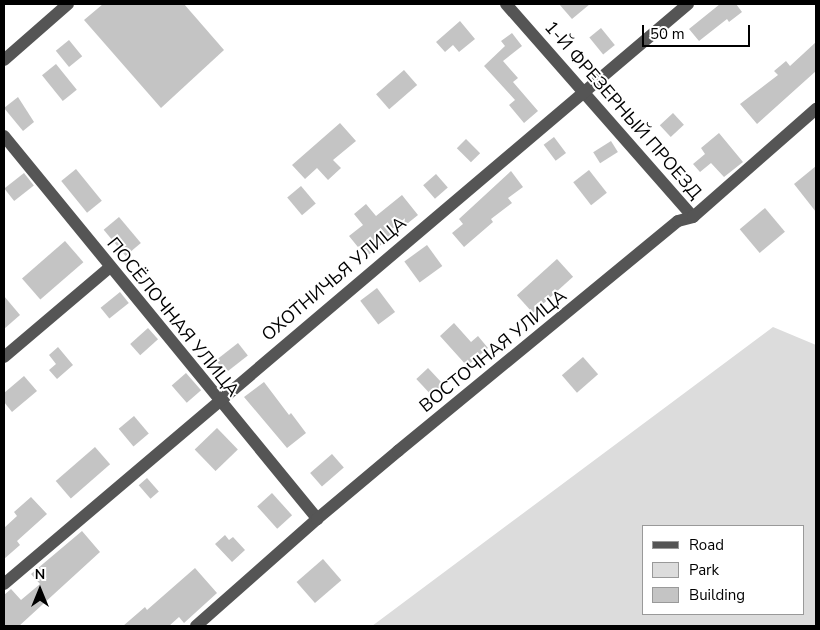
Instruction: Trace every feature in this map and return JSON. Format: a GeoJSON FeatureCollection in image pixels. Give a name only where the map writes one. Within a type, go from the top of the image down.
{"type":"FeatureCollection","features":[{"type":"Feature","properties":{"kind":"street"},"geometry":{"type":"LineString","coordinates":[[4,60],[68,4]]}},
{"type":"Feature","properties":{"kind":"street","name":"1-Й ФРЕЗЕРНЫЙ ПРОЕЗД"},"geometry":{"type":"LineString","coordinates":[[506,4],[693,217]]}},
{"type":"Feature","properties":{"kind":"street","name":"ОХОТНИЧЬЯ УЛИЦА"},"geometry":{"type":"LineString","coordinates":[[4,584],[218,400],[688,4]]}},
{"type":"Feature","properties":{"kind":"street","name":"ВОСТОЧНАЯ УЛИЦА"},"geometry":{"type":"LineString","coordinates":[[196,626],[317,519],[678,221],[693,217],[816,109]]}},
{"type":"Feature","properties":{"kind":"street","name":"ПОСЁЛОЧНАЯ УЛИЦА"},"geometry":{"type":"LineString","coordinates":[[4,136],[317,519]]}},
{"type":"Feature","properties":{"kind":"street"},"geometry":{"type":"LineString","coordinates":[[4,356],[110,268]]}},
{"type":"Feature","properties":{"kind":"green space"},"geometry":{"type":"Polygon","coordinates":[[[773,327],[816,345],[816,626],[372,626],[773,327]]]}},
{"type":"Feature","properties":{"kind":"building"},"geometry":{"type":"Polygon","coordinates":[[[103,4],[184,4],[224,50],[161,108],[84,20],[103,4]]]}},
{"type":"Feature","properties":{"kind":"building"},"geometry":{"type":"Polygon","coordinates":[[[559,4],[590,4],[572,19],[559,4]]]}},
{"type":"Feature","properties":{"kind":"building"},"geometry":{"type":"Polygon","coordinates":[[[720,4],[736,4],[742,12],[729,22],[727,19],[699,41],[689,29],[720,4]]]}},
{"type":"Feature","properties":{"kind":"building"},"geometry":{"type":"Polygon","coordinates":[[[460,21],[475,39],[459,52],[453,45],[445,52],[436,42],[460,21]]]}},
{"type":"Feature","properties":{"kind":"building"},"geometry":{"type":"Polygon","coordinates":[[[601,28],[615,45],[603,55],[589,37],[601,28]]]}},
{"type":"Feature","properties":{"kind":"building"},"geometry":{"type":"Polygon","coordinates":[[[512,33],[522,46],[503,61],[518,78],[513,82],[538,111],[524,123],[509,105],[515,100],[484,66],[505,46],[501,41],[512,33]]]}},
{"type":"Feature","properties":{"kind":"building"},"geometry":{"type":"Polygon","coordinates":[[[69,40],[82,56],[69,67],[56,51],[69,40]]]}},
{"type":"Feature","properties":{"kind":"building"},"geometry":{"type":"Polygon","coordinates":[[[816,42],[816,71],[757,124],[740,104],[778,75],[774,71],[786,61],[790,66],[816,42]]]}},
{"type":"Feature","properties":{"kind":"building"},"geometry":{"type":"Polygon","coordinates":[[[56,64],[77,90],[63,101],[42,75],[56,64]]]}},
{"type":"Feature","properties":{"kind":"building"},"geometry":{"type":"Polygon","coordinates":[[[404,70],[417,85],[389,109],[376,94],[404,70]]]}},
{"type":"Feature","properties":{"kind":"building"},"geometry":{"type":"Polygon","coordinates":[[[18,97],[34,122],[23,131],[4,108],[18,97]]]}},
{"type":"Feature","properties":{"kind":"building"},"geometry":{"type":"Polygon","coordinates":[[[673,113],[684,125],[671,137],[660,125],[673,113]]]}},
{"type":"Feature","properties":{"kind":"building"},"geometry":{"type":"Polygon","coordinates":[[[340,123],[356,141],[333,160],[341,168],[328,180],[317,168],[305,179],[292,165],[340,123]]]}},
{"type":"Feature","properties":{"kind":"building"},"geometry":{"type":"Polygon","coordinates":[[[719,133],[743,162],[724,177],[711,163],[700,172],[693,164],[705,154],[701,148],[719,133]]]}},
{"type":"Feature","properties":{"kind":"building"},"geometry":{"type":"Polygon","coordinates":[[[554,137],[566,153],[556,161],[544,145],[554,137]]]}},
{"type":"Feature","properties":{"kind":"building"},"geometry":{"type":"Polygon","coordinates":[[[466,139],[480,153],[471,162],[457,148],[466,139]]]}},
{"type":"Feature","properties":{"kind":"building"},"geometry":{"type":"Polygon","coordinates":[[[611,141],[618,152],[600,163],[593,152],[611,141]]]}},
{"type":"Feature","properties":{"kind":"building"},"geometry":{"type":"Polygon","coordinates":[[[816,166],[816,212],[794,184],[816,166]]]}},
{"type":"Feature","properties":{"kind":"building"},"geometry":{"type":"Polygon","coordinates":[[[76,169],[102,201],[87,213],[61,181],[76,169]]]}},
{"type":"Feature","properties":{"kind":"building"},"geometry":{"type":"Polygon","coordinates":[[[589,170],[607,193],[591,205],[573,182],[589,170]]]}},
{"type":"Feature","properties":{"kind":"building"},"geometry":{"type":"Polygon","coordinates":[[[511,171],[523,187],[508,198],[512,203],[491,219],[493,222],[464,247],[452,233],[463,224],[459,219],[511,171]]]}},
{"type":"Feature","properties":{"kind":"building"},"geometry":{"type":"Polygon","coordinates":[[[24,173],[34,186],[14,201],[4,188],[24,173]]]}},
{"type":"Feature","properties":{"kind":"building"},"geometry":{"type":"Polygon","coordinates":[[[436,174],[448,188],[435,199],[423,185],[436,174]]]}},
{"type":"Feature","properties":{"kind":"building"},"geometry":{"type":"Polygon","coordinates":[[[301,186],[316,204],[302,215],[287,198],[301,186]]]}},
{"type":"Feature","properties":{"kind":"building"},"geometry":{"type":"Polygon","coordinates":[[[402,195],[418,215],[366,257],[349,236],[363,225],[354,214],[366,204],[376,216],[402,195]]]}},
{"type":"Feature","properties":{"kind":"building"},"geometry":{"type":"Polygon","coordinates":[[[765,208],[785,232],[760,253],[740,229],[765,208]]]}},
{"type":"Feature","properties":{"kind":"building"},"geometry":{"type":"Polygon","coordinates":[[[119,217],[141,243],[126,256],[104,230],[119,217]]]}},
{"type":"Feature","properties":{"kind":"building"},"geometry":{"type":"Polygon","coordinates":[[[65,241],[83,262],[40,300],[22,278],[65,241]]]}},
{"type":"Feature","properties":{"kind":"building"},"geometry":{"type":"Polygon","coordinates":[[[427,245],[442,266],[420,282],[404,261],[427,245]]]}},
{"type":"Feature","properties":{"kind":"building"},"geometry":{"type":"Polygon","coordinates":[[[557,259],[573,277],[533,313],[517,295],[557,259]]]}},
{"type":"Feature","properties":{"kind":"building"},"geometry":{"type":"Polygon","coordinates":[[[377,288],[395,312],[378,325],[360,301],[377,288]]]}},
{"type":"Feature","properties":{"kind":"building"},"geometry":{"type":"Polygon","coordinates":[[[120,292],[129,303],[109,319],[101,308],[120,292]]]}},
{"type":"Feature","properties":{"kind":"building"},"geometry":{"type":"Polygon","coordinates":[[[4,296],[20,315],[4,329],[4,296]]]}},
{"type":"Feature","properties":{"kind":"building"},"geometry":{"type":"Polygon","coordinates":[[[454,323],[471,342],[478,336],[488,348],[467,366],[440,336],[454,323]]]}},
{"type":"Feature","properties":{"kind":"building"},"geometry":{"type":"Polygon","coordinates":[[[148,328],[158,339],[140,355],[130,344],[148,328]]]}},
{"type":"Feature","properties":{"kind":"building"},"geometry":{"type":"Polygon","coordinates":[[[238,343],[248,356],[226,373],[216,360],[238,343]]]}},
{"type":"Feature","properties":{"kind":"building"},"geometry":{"type":"Polygon","coordinates":[[[58,347],[73,365],[57,379],[49,370],[56,364],[49,355],[58,347]]]}},
{"type":"Feature","properties":{"kind":"building"},"geometry":{"type":"Polygon","coordinates":[[[583,357],[598,374],[577,393],[562,375],[583,357]]]}},
{"type":"Feature","properties":{"kind":"building"},"geometry":{"type":"Polygon","coordinates":[[[428,368],[444,385],[432,396],[416,379],[428,368]]]}},
{"type":"Feature","properties":{"kind":"building"},"geometry":{"type":"Polygon","coordinates":[[[186,373],[201,390],[187,403],[172,385],[186,373]]]}},
{"type":"Feature","properties":{"kind":"building"},"geometry":{"type":"Polygon","coordinates":[[[24,376],[37,391],[12,412],[4,402],[4,393],[24,376]]]}},
{"type":"Feature","properties":{"kind":"building"},"geometry":{"type":"Polygon","coordinates":[[[264,382],[289,415],[291,413],[306,433],[287,448],[244,397],[264,382]]]}},
{"type":"Feature","properties":{"kind":"building"},"geometry":{"type":"Polygon","coordinates":[[[134,416],[149,434],[133,446],[119,429],[134,416]]]}},
{"type":"Feature","properties":{"kind":"building"},"geometry":{"type":"Polygon","coordinates":[[[217,428],[238,450],[216,471],[195,450],[217,428]]]}},
{"type":"Feature","properties":{"kind":"building"},"geometry":{"type":"Polygon","coordinates":[[[95,447],[110,464],[71,498],[56,481],[95,447]]]}},
{"type":"Feature","properties":{"kind":"building"},"geometry":{"type":"Polygon","coordinates":[[[332,454],[344,468],[322,487],[310,473],[332,454]]]}},
{"type":"Feature","properties":{"kind":"building"},"geometry":{"type":"Polygon","coordinates":[[[147,478],[159,492],[151,499],[139,485],[147,478]]]}},
{"type":"Feature","properties":{"kind":"building"},"geometry":{"type":"Polygon","coordinates":[[[272,493],[292,515],[277,529],[257,506],[272,493]]]}},
{"type":"Feature","properties":{"kind":"building"},"geometry":{"type":"Polygon","coordinates":[[[31,497],[47,514],[17,541],[20,545],[4,559],[4,528],[17,516],[14,512],[31,497]]]}},
{"type":"Feature","properties":{"kind":"building"},"geometry":{"type":"Polygon","coordinates":[[[82,531],[100,552],[19,626],[4,626],[4,595],[11,589],[21,600],[40,584],[31,574],[82,531]]]}},
{"type":"Feature","properties":{"kind":"building"},"geometry":{"type":"Polygon","coordinates":[[[225,535],[229,540],[233,537],[245,550],[232,562],[215,544],[225,535]]]}},
{"type":"Feature","properties":{"kind":"building"},"geometry":{"type":"Polygon","coordinates":[[[323,559],[341,580],[315,603],[297,582],[323,559]]]}},
{"type":"Feature","properties":{"kind":"building"},"geometry":{"type":"Polygon","coordinates":[[[195,568],[217,593],[184,623],[179,617],[169,626],[123,626],[145,607],[147,610],[195,568]]]}}]}
